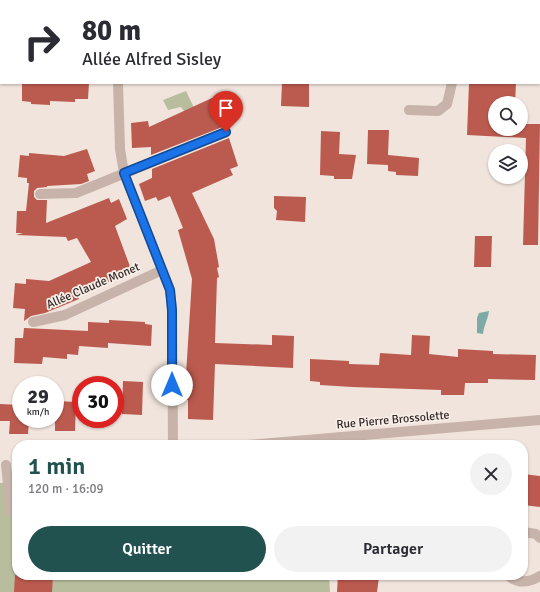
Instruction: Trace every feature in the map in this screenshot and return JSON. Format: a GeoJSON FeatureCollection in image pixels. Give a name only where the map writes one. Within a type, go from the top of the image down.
{"type":"FeatureCollection","features":[{"type":"Feature","properties":{"kind":"street"},"geometry":{"type":"LineString","coordinates":[[118,84],[120,149],[124,173],[170,290],[172,310],[173,440]]}},
{"type":"Feature","properties":{"kind":"street"},"geometry":{"type":"LineString","coordinates":[[409,110],[438,110],[447,104],[452,84]]}},
{"type":"Feature","properties":{"kind":"street"},"geometry":{"type":"LineString","coordinates":[[40,194],[76,193],[226,132]]}},
{"type":"Feature","properties":{"kind":"street","name":"Allée Claude Monet"},"geometry":{"type":"LineString","coordinates":[[33,322],[65,316],[162,270]]}},
{"type":"Feature","properties":{"kind":"street","name":"Rue Pierre Brossolette"},"geometry":{"type":"LineString","coordinates":[[306,440],[540,420]]}},
{"type":"Feature","properties":{"kind":"street"},"geometry":{"type":"LineString","coordinates":[[3,466],[12,512]]}},
{"type":"Feature","properties":{"kind":"street"},"geometry":{"type":"LineString","coordinates":[[528,533],[536,534],[540,538]]}},
{"type":"Feature","properties":{"kind":"street"},"geometry":{"type":"LineString","coordinates":[[516,580],[524,587],[540,576]]}},
{"type":"Feature","properties":{"kind":"green space"},"geometry":{"type":"Polygon","coordinates":[[[186,91],[199,118],[187,115],[181,107],[168,110],[163,100],[186,91]]]}},
{"type":"Feature","properties":{"kind":"green space"},"geometry":{"type":"Polygon","coordinates":[[[12,482],[12,580],[329,580],[330,592],[0,592],[0,483],[12,482]]]}},
{"type":"Feature","properties":{"kind":"water"},"geometry":{"type":"Polygon","coordinates":[[[489,311],[483,334],[477,333],[477,318],[479,313],[489,311]]]}},
{"type":"Feature","properties":{"kind":"building"},"geometry":{"type":"Polygon","coordinates":[[[22,84],[89,84],[88,99],[75,99],[75,102],[50,101],[50,105],[31,104],[31,102],[22,101],[22,84]]]}},
{"type":"Feature","properties":{"kind":"building"},"geometry":{"type":"Polygon","coordinates":[[[282,84],[309,84],[309,107],[281,106],[282,84]]]}},
{"type":"Feature","properties":{"kind":"building"},"geometry":{"type":"Polygon","coordinates":[[[469,84],[516,84],[515,96],[488,96],[488,136],[528,136],[528,124],[540,124],[538,245],[523,245],[525,184],[528,184],[528,144],[526,144],[526,138],[467,135],[469,84]]]}},
{"type":"Feature","properties":{"kind":"building"},"geometry":{"type":"Polygon","coordinates":[[[212,98],[213,102],[223,98],[232,120],[224,123],[225,126],[151,155],[151,147],[132,148],[131,123],[148,121],[149,127],[212,98]]]}},
{"type":"Feature","properties":{"kind":"building"},"geometry":{"type":"Polygon","coordinates":[[[368,130],[389,130],[388,155],[419,158],[418,176],[396,175],[396,172],[388,171],[388,165],[367,164],[368,130]]]}},
{"type":"Feature","properties":{"kind":"building"},"geometry":{"type":"Polygon","coordinates":[[[321,131],[340,132],[339,154],[356,155],[352,179],[334,179],[334,176],[320,175],[321,131]]]}},
{"type":"Feature","properties":{"kind":"building"},"geometry":{"type":"Polygon","coordinates":[[[229,138],[238,166],[230,169],[233,175],[192,193],[214,239],[219,267],[217,268],[219,277],[217,278],[215,343],[272,345],[272,335],[294,336],[293,368],[215,364],[213,420],[188,419],[186,375],[192,279],[178,230],[183,228],[170,196],[158,201],[156,197],[145,201],[139,184],[152,178],[152,169],[229,138]]]}},
{"type":"Feature","properties":{"kind":"building"},"geometry":{"type":"Polygon","coordinates":[[[87,149],[95,171],[87,174],[89,181],[81,184],[37,188],[34,191],[34,197],[37,200],[47,200],[46,223],[109,198],[111,203],[119,199],[127,219],[115,226],[132,272],[77,295],[79,299],[45,313],[31,316],[24,321],[25,309],[13,308],[15,283],[26,284],[26,279],[49,281],[91,262],[77,238],[68,241],[66,237],[16,235],[23,233],[16,233],[17,211],[26,211],[29,183],[27,183],[27,178],[18,177],[20,155],[29,156],[29,153],[64,156],[87,149]]]}},
{"type":"Feature","properties":{"kind":"building"},"geometry":{"type":"Polygon","coordinates":[[[274,196],[306,197],[305,222],[276,220],[277,211],[274,208],[274,196]]]}},
{"type":"Feature","properties":{"kind":"building"},"geometry":{"type":"Polygon","coordinates":[[[475,236],[492,236],[491,267],[474,267],[475,236]]]}},
{"type":"Feature","properties":{"kind":"building"},"geometry":{"type":"Polygon","coordinates":[[[109,320],[145,322],[145,324],[152,325],[151,346],[108,343],[108,348],[79,346],[78,355],[67,354],[67,359],[43,357],[42,364],[14,363],[15,338],[23,338],[24,328],[88,331],[88,322],[109,323],[109,320]]]}},
{"type":"Feature","properties":{"kind":"building"},"geometry":{"type":"Polygon","coordinates":[[[412,335],[430,336],[429,354],[458,357],[458,349],[493,351],[493,354],[536,355],[535,380],[488,379],[488,383],[465,383],[464,395],[441,395],[441,390],[320,385],[320,382],[310,381],[310,359],[349,361],[349,364],[379,365],[380,353],[411,355],[412,335]]]}},
{"type":"Feature","properties":{"kind":"building"},"geometry":{"type":"Polygon","coordinates":[[[124,381],[143,382],[142,415],[124,414],[124,381]]]}},
{"type":"Feature","properties":{"kind":"building"},"geometry":{"type":"Polygon","coordinates":[[[64,401],[72,402],[72,428],[75,428],[75,431],[55,431],[55,428],[64,428],[64,401]]]}},
{"type":"Feature","properties":{"kind":"building"},"geometry":{"type":"Polygon","coordinates":[[[0,404],[12,405],[12,428],[28,428],[28,434],[9,434],[10,421],[0,421],[0,404]]]}},
{"type":"Feature","properties":{"kind":"building"},"geometry":{"type":"Polygon","coordinates":[[[528,475],[540,476],[540,507],[528,506],[528,475]]]}},
{"type":"Feature","properties":{"kind":"building"},"geometry":{"type":"Polygon","coordinates":[[[15,580],[53,580],[52,592],[14,592],[15,580]]]}},
{"type":"Feature","properties":{"kind":"building"},"geometry":{"type":"Polygon","coordinates":[[[338,580],[379,580],[377,592],[337,592],[338,580]]]}},
{"type":"Feature","properties":{"kind":"route"},"geometry":{"type":"LineString","coordinates":[[172,385],[172,310],[170,290],[124,173],[226,132]]}}]}
